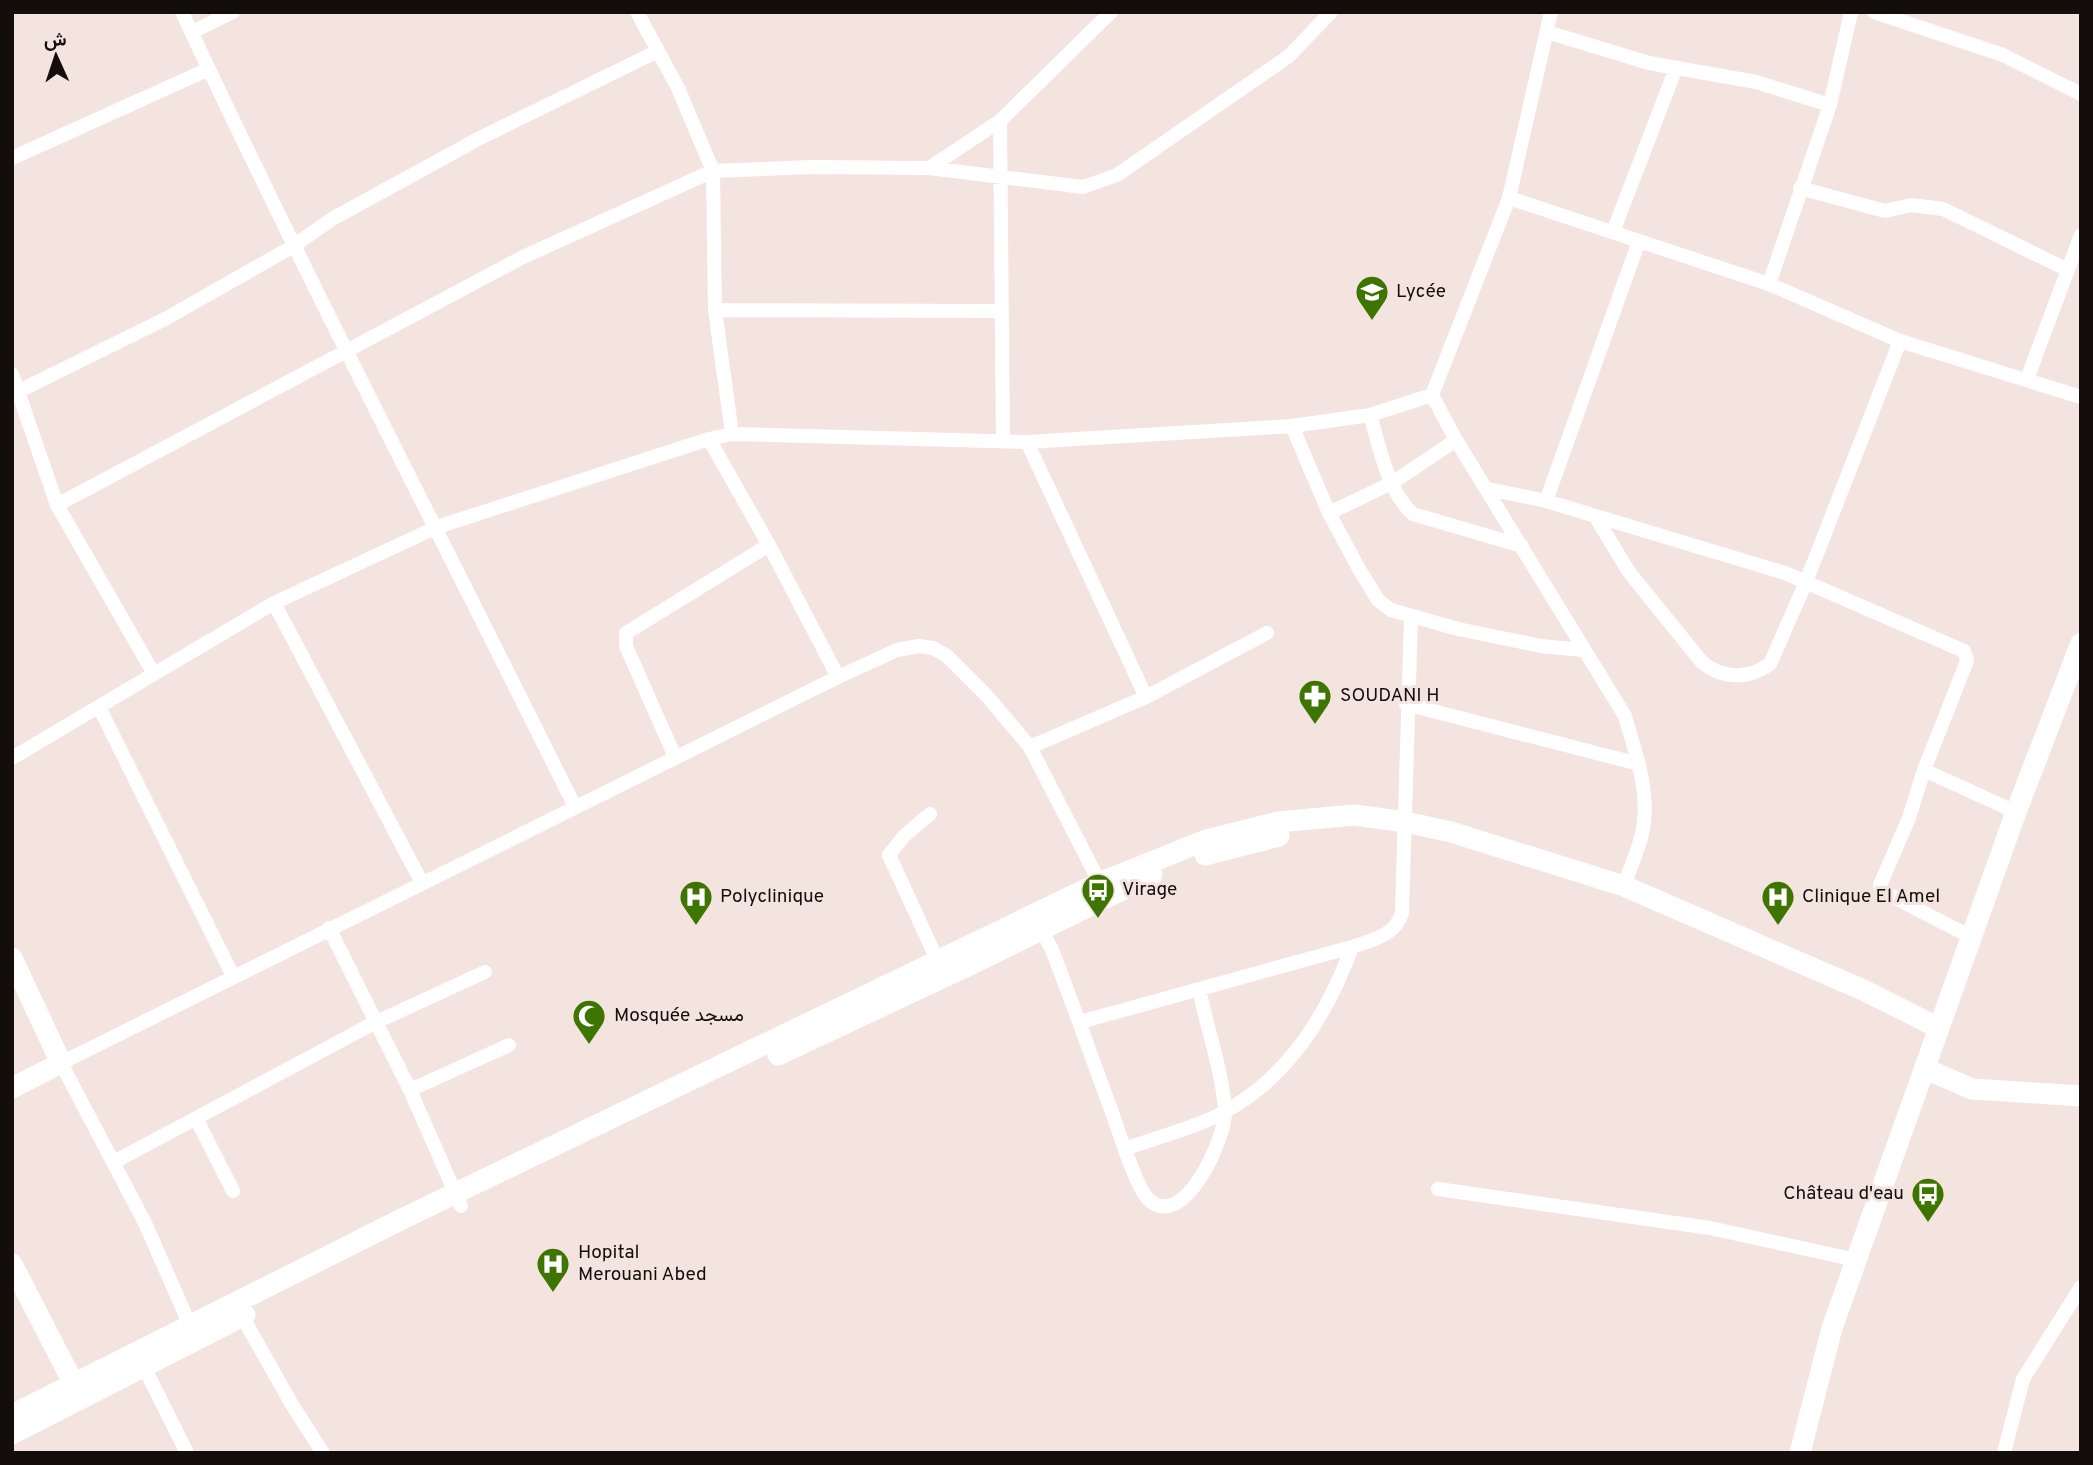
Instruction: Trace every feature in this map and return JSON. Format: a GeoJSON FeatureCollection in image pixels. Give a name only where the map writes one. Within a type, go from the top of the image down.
{"type":"FeatureCollection","features":[{"type":"Feature","properties":{"kind":"main road"},"geometry":{"type":"LineString","coordinates":[[1800,1453],[1832,1328],[2016,812],[2081,643]]}},
{"type":"Feature","properties":{"kind":"main road"},"geometry":{"type":"LineString","coordinates":[[942,970],[1041,929],[1156,858],[1238,831],[1312,817],[1354,815],[1451,832],[1624,886],[1815,968],[1939,1028]]}},
{"type":"Feature","properties":{"kind":"main road"},"geometry":{"type":"LineString","coordinates":[[12,1434],[78,1393],[193,1332],[458,1199],[942,970],[1103,890]]}},
{"type":"Feature","properties":{"kind":"main road"},"geometry":{"type":"LineString","coordinates":[[12,958],[61,1063],[12,1088]]}},
{"type":"Feature","properties":{"kind":"main road"},"geometry":{"type":"LineString","coordinates":[[1926,1069],[1972,1088],[2081,1096]]}},
{"type":"Feature","properties":{"kind":"main road"},"geometry":{"type":"LineString","coordinates":[[12,1264],[78,1393]]}},
{"type":"Feature","properties":{"kind":"main road"},"geometry":{"type":"LineString","coordinates":[[12,1415],[144,1367],[193,1332]]}},
{"type":"Feature","properties":{"kind":"street"},"geometry":{"type":"LineString","coordinates":[[182,12],[292,247],[437,527],[575,807]]}},
{"type":"Feature","properties":{"kind":"street"},"geometry":{"type":"LineString","coordinates":[[191,32],[233,12]]}},
{"type":"Feature","properties":{"kind":"street"},"geometry":{"type":"LineString","coordinates":[[637,12],[656,52],[678,88],[713,171],[715,310],[732,435]]}},
{"type":"Feature","properties":{"kind":"street"},"geometry":{"type":"LineString","coordinates":[[929,168],[1000,121],[1111,12]]}},
{"type":"Feature","properties":{"kind":"street"},"geometry":{"type":"LineString","coordinates":[[57,505],[523,257],[713,171],[812,167],[929,168],[1083,187],[1117,175],[1289,55],[1331,12]]}},
{"type":"Feature","properties":{"kind":"street"},"geometry":{"type":"LineString","coordinates":[[1551,12],[1510,198],[1432,395],[1456,440],[1625,716],[1639,764],[1645,806],[1643,830],[1624,886]]}},
{"type":"Feature","properties":{"kind":"street"},"geometry":{"type":"LineString","coordinates":[[1769,284],[1830,105],[1851,12]]}},
{"type":"Feature","properties":{"kind":"street"},"geometry":{"type":"LineString","coordinates":[[1874,12],[2003,55],[2081,94]]}},
{"type":"Feature","properties":{"kind":"street"},"geometry":{"type":"LineString","coordinates":[[1547,33],[1649,63],[1756,82],[1830,105]]}},
{"type":"Feature","properties":{"kind":"street"},"geometry":{"type":"LineString","coordinates":[[19,391],[165,319],[292,247],[332,219],[395,184],[656,52]]}},
{"type":"Feature","properties":{"kind":"street"},"geometry":{"type":"LineString","coordinates":[[1613,232],[1676,68]]}},
{"type":"Feature","properties":{"kind":"street"},"geometry":{"type":"LineString","coordinates":[[12,158],[209,69]]}},
{"type":"Feature","properties":{"kind":"street"},"geometry":{"type":"LineString","coordinates":[[1000,121],[1003,439]]}},
{"type":"Feature","properties":{"kind":"street"},"geometry":{"type":"LineString","coordinates":[[1800,188],[1885,211],[1911,205],[1943,209],[2067,269]]}},
{"type":"Feature","properties":{"kind":"street"},"geometry":{"type":"LineString","coordinates":[[1510,198],[1769,284],[1900,341],[2081,397]]}},
{"type":"Feature","properties":{"kind":"street"},"geometry":{"type":"LineString","coordinates":[[2027,379],[2081,235]]}},
{"type":"Feature","properties":{"kind":"street"},"geometry":{"type":"LineString","coordinates":[[1546,501],[1639,241]]}},
{"type":"Feature","properties":{"kind":"street"},"geometry":{"type":"LineString","coordinates":[[715,310],[1002,311]]}},
{"type":"Feature","properties":{"kind":"street"},"geometry":{"type":"LineString","coordinates":[[1594,516],[1629,572],[1713,672],[1745,676],[1758,672],[1770,664],[1806,582],[1900,341]]}},
{"type":"Feature","properties":{"kind":"street"},"geometry":{"type":"LineString","coordinates":[[12,374],[57,505],[154,674]]}},
{"type":"Feature","properties":{"kind":"street"},"geometry":{"type":"LineString","coordinates":[[12,758],[274,603],[437,527],[709,439],[732,435],[1003,439],[1027,442],[1292,426],[1370,415],[1432,395]]}},
{"type":"Feature","properties":{"kind":"street"},"geometry":{"type":"LineString","coordinates":[[1370,415],[1392,483],[1405,507],[1413,514],[1522,546]]}},
{"type":"Feature","properties":{"kind":"street"},"geometry":{"type":"LineString","coordinates":[[1292,426],[1329,513],[1378,600],[1391,610],[1411,618],[1541,646],[1583,650]]}},
{"type":"Feature","properties":{"kind":"street"},"geometry":{"type":"LineString","coordinates":[[709,439],[769,545],[838,677]]}},
{"type":"Feature","properties":{"kind":"street"},"geometry":{"type":"LineString","coordinates":[[1329,513],[1392,483],[1456,440]]}},
{"type":"Feature","properties":{"kind":"street"},"geometry":{"type":"LineString","coordinates":[[1027,442],[1146,697]]}},
{"type":"Feature","properties":{"kind":"street"},"geometry":{"type":"LineString","coordinates":[[1488,489],[1546,501],[1806,582],[1953,645],[1966,654],[1967,661],[1881,889],[1971,937]]}},
{"type":"Feature","properties":{"kind":"street"},"geometry":{"type":"LineString","coordinates":[[676,757],[626,646],[626,633],[769,545]]}},
{"type":"Feature","properties":{"kind":"street"},"geometry":{"type":"LineString","coordinates":[[274,603],[421,881]]}},
{"type":"Feature","properties":{"kind":"street"},"geometry":{"type":"LineString","coordinates":[[1080,1022],[1352,947],[1384,935],[1399,923],[1395,821],[1411,618]]}},
{"type":"Feature","properties":{"kind":"street"},"geometry":{"type":"LineString","coordinates":[[1030,747],[1146,697],[1267,633]]}},
{"type":"Feature","properties":{"kind":"street"},"geometry":{"type":"LineString","coordinates":[[193,1332],[145,1223],[61,1063],[421,881],[838,677],[897,650],[933,648],[947,656],[986,695],[1030,747],[1103,890]]}},
{"type":"Feature","properties":{"kind":"street"},"geometry":{"type":"LineString","coordinates":[[1406,704],[1639,764]]}},
{"type":"Feature","properties":{"kind":"street"},"geometry":{"type":"LineString","coordinates":[[99,707],[233,976]]}},
{"type":"Feature","properties":{"kind":"street"},"geometry":{"type":"LineString","coordinates":[[1924,770],[2016,812]]}},
{"type":"Feature","properties":{"kind":"street"},"geometry":{"type":"LineString","coordinates":[[930,814],[904,836],[889,855],[942,970]]}},
{"type":"Feature","properties":{"kind":"street"},"geometry":{"type":"LineString","coordinates":[[329,928],[374,1023],[410,1090],[458,1199]]}},
{"type":"Feature","properties":{"kind":"street"},"geometry":{"type":"LineString","coordinates":[[1041,929],[1080,1022],[1125,1149],[1150,1201],[1163,1205],[1182,1201],[1197,1185],[1214,1151],[1226,1112],[1199,989]]}},
{"type":"Feature","properties":{"kind":"street"},"geometry":{"type":"LineString","coordinates":[[1125,1149],[1226,1112],[1287,1063],[1338,984],[1352,947]]}},
{"type":"Feature","properties":{"kind":"street"},"geometry":{"type":"LineString","coordinates":[[114,1162],[374,1023],[485,972]]}},
{"type":"Feature","properties":{"kind":"street"},"geometry":{"type":"LineString","coordinates":[[410,1090],[509,1045]]}},
{"type":"Feature","properties":{"kind":"street"},"geometry":{"type":"LineString","coordinates":[[196,1118],[233,1191]]}},
{"type":"Feature","properties":{"kind":"street"},"geometry":{"type":"LineString","coordinates":[[1438,1189],[1710,1228],[1856,1260]]}},
{"type":"Feature","properties":{"kind":"street"},"geometry":{"type":"LineString","coordinates":[[2004,1453],[2023,1378],[2081,1287]]}},
{"type":"Feature","properties":{"kind":"street"},"geometry":{"type":"LineString","coordinates":[[239,1310],[290,1403],[323,1453]]}},
{"type":"Feature","properties":{"kind":"street"},"geometry":{"type":"LineString","coordinates":[[144,1367],[187,1453]]}},
{"type":"Feature","properties":{"kind":"place","name":"Lycée"},"geometry":{"type":"Point","coordinates":[1372,322]}},
{"type":"Feature","properties":{"kind":"place","name":"SOUDANI H"},"geometry":{"type":"Point","coordinates":[1315,726]}},
{"type":"Feature","properties":{"kind":"place","name":"Virage"},"geometry":{"type":"Point","coordinates":[1098,920]}},
{"type":"Feature","properties":{"kind":"place","name":"Polyclinique"},"geometry":{"type":"Point","coordinates":[696,927]}},
{"type":"Feature","properties":{"kind":"place","name":"Clinique El Amel"},"geometry":{"type":"Point","coordinates":[1778,927]}},
{"type":"Feature","properties":{"kind":"place","name":"Mosquée مسجد"},"geometry":{"type":"Point","coordinates":[589,1046]}},
{"type":"Feature","properties":{"kind":"place","name":"Château d'eau"},"geometry":{"type":"Point","coordinates":[1928,1224]}},
{"type":"Feature","properties":{"kind":"place","name":"Hopital Merouani Abed"},"geometry":{"type":"Point","coordinates":[553,1294]}}]}
